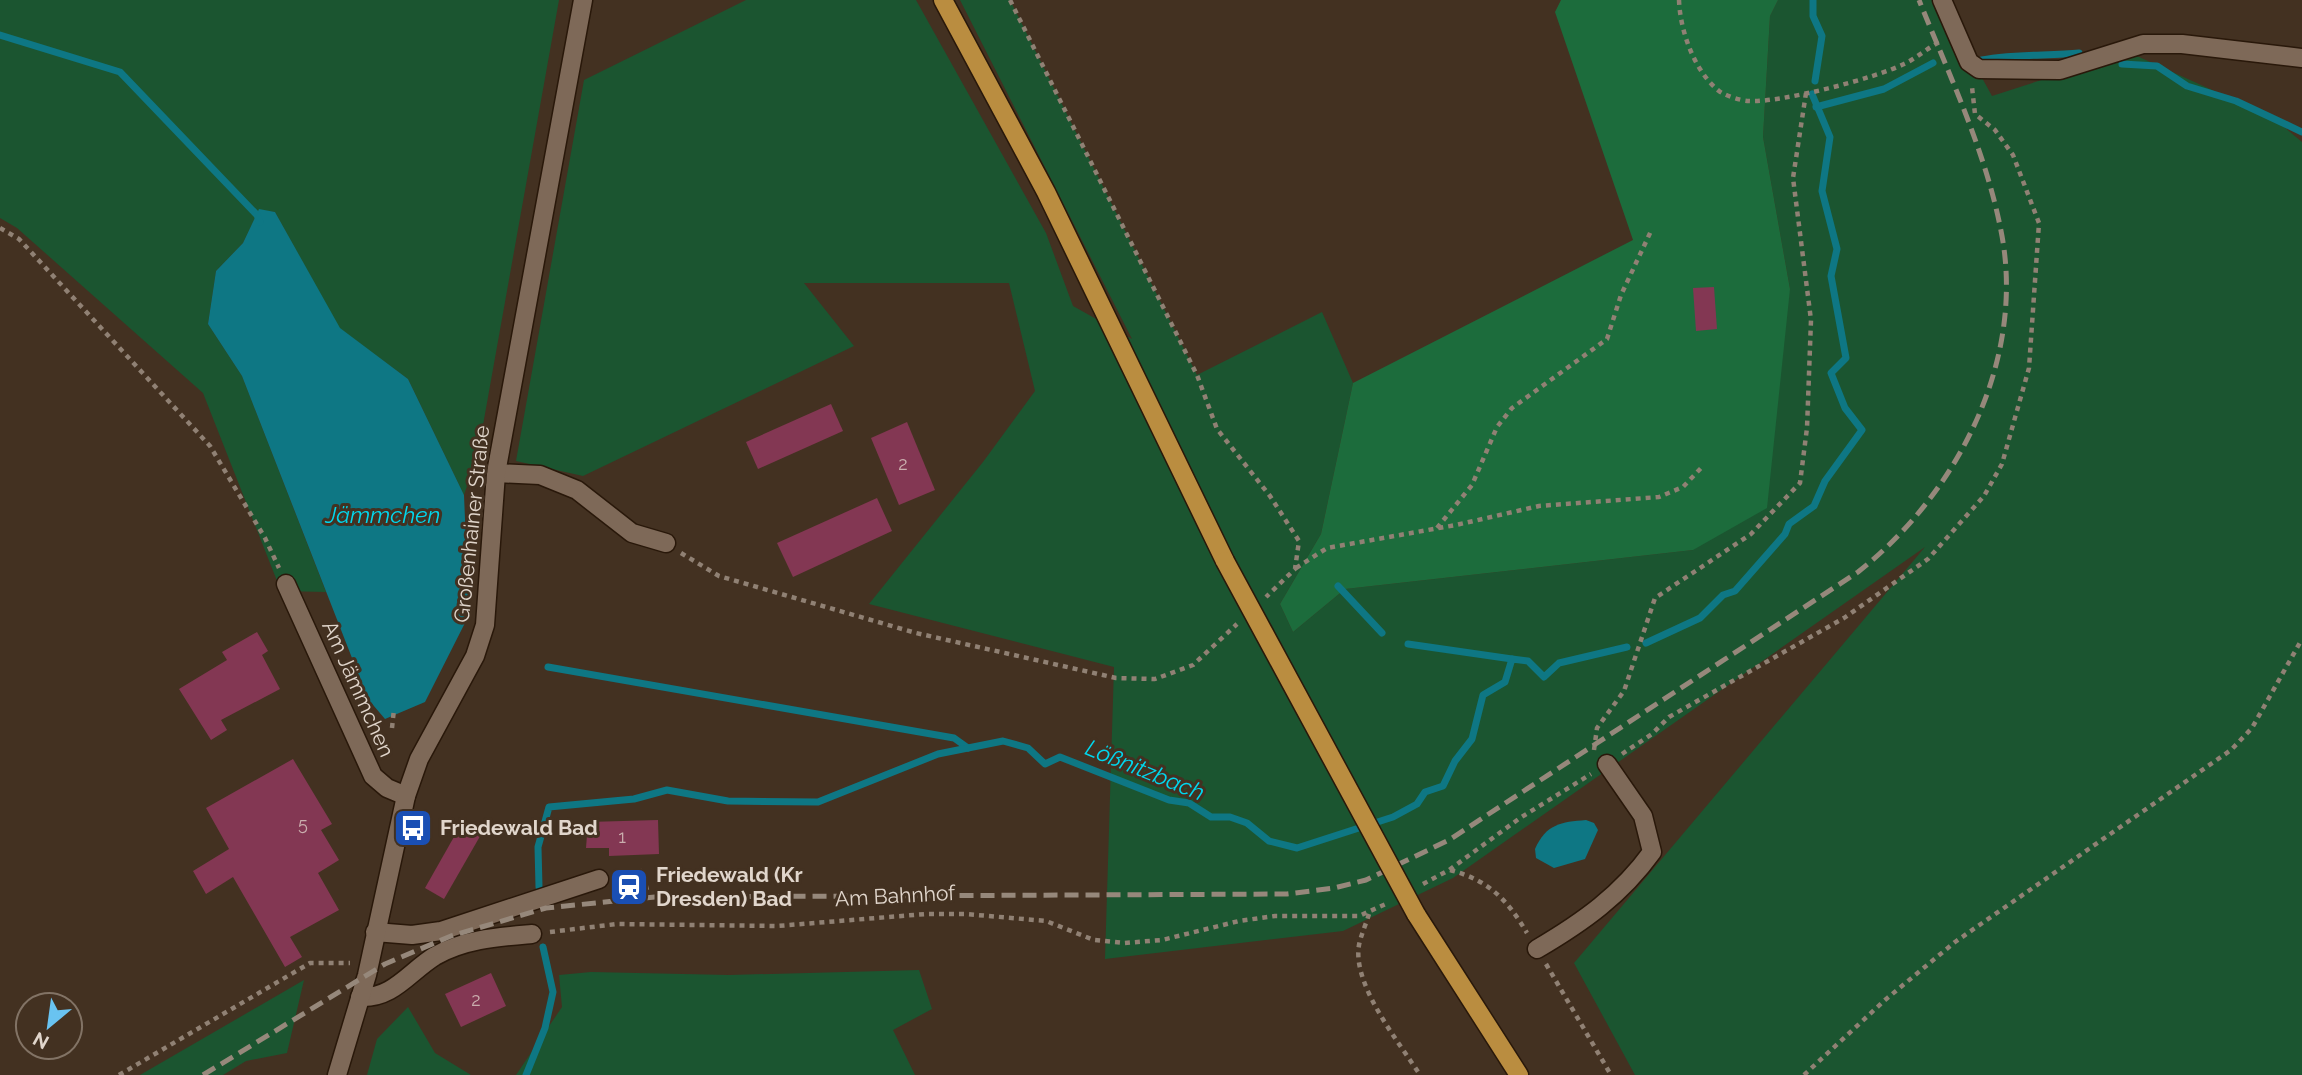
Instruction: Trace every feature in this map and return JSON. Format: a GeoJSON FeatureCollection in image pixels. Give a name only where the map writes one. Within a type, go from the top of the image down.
{"type":"FeatureCollection","features":[{"type":"Feature","properties":{"kind":"main road"},"geometry":{"type":"LineString","coordinates":[[943,0],[1046,192],[1225,561],[1416,914],[1519,1075]]}},
{"type":"Feature","properties":{"kind":"street","name":"Großenhainer Straße"},"geometry":{"type":"LineString","coordinates":[[337,1075],[369,964],[406,796],[419,759],[475,656],[485,625],[496,473],[583,0]]}},
{"type":"Feature","properties":{"kind":"street"},"geometry":{"type":"LineString","coordinates":[[1942,0],[1969,62],[1979,69],[2060,70],[2143,44],[2182,44],[2302,58]]}},
{"type":"Feature","properties":{"kind":"street"},"geometry":{"type":"LineString","coordinates":[[496,473],[540,475],[577,490],[632,533],[666,543]]}},
{"type":"Feature","properties":{"kind":"street","name":"Am Jämmchen"},"geometry":{"type":"LineString","coordinates":[[286,584],[373,776],[387,788],[406,796]]}},
{"type":"Feature","properties":{"kind":"street"},"geometry":{"type":"LineString","coordinates":[[1537,949],[1587,920],[1632,879],[1652,852],[1643,816],[1597,763]]}},
{"type":"Feature","properties":{"kind":"street"},"geometry":{"type":"LineString","coordinates":[[375,932],[412,935],[441,931],[599,879]]}},
{"type":"Feature","properties":{"kind":"street"},"geometry":{"type":"LineString","coordinates":[[360,997],[376,998],[388,993],[435,956],[458,946],[478,940],[532,934]]}},
{"type":"Feature","properties":{"kind":"path"},"geometry":{"type":"LineString","coordinates":[[1010,0],[1197,376],[1217,429],[1270,496],[1299,541],[1295,569]]}},
{"type":"Feature","properties":{"kind":"path"},"geometry":{"type":"LineString","coordinates":[[1679,0],[1680,16],[1694,58],[1719,91],[1748,102],[1806,93],[1905,64],[1931,46],[1957,34]]}},
{"type":"Feature","properties":{"kind":"path"},"geometry":{"type":"LineString","coordinates":[[1449,870],[1597,763],[1652,734],[1669,718],[1844,618],[1928,559],[1984,496],[2001,464],[2029,368],[2039,223],[2013,155],[1995,130],[1975,114],[1970,93],[1979,69]]}},
{"type":"Feature","properties":{"kind":"path"},"geometry":{"type":"LineString","coordinates":[[1597,763],[1597,728],[1624,691],[1655,598],[1751,534],[1800,483],[1808,428],[1811,320],[1793,178],[1806,93]]}},
{"type":"Feature","properties":{"kind":"path"},"geometry":{"type":"LineString","coordinates":[[0,228],[19,239],[210,446],[265,538],[286,584]]}},
{"type":"Feature","properties":{"kind":"path"},"geometry":{"type":"LineString","coordinates":[[1436,529],[1472,485],[1497,428],[1512,408],[1607,340],[1621,295],[1651,231]]}},
{"type":"Feature","properties":{"kind":"path"},"geometry":{"type":"LineString","coordinates":[[1258,604],[1295,569],[1326,548],[1436,529],[1539,506],[1658,497],[1683,487],[1702,467]]}},
{"type":"Feature","properties":{"kind":"path"},"geometry":{"type":"LineString","coordinates":[[666,543],[719,576],[916,633],[1116,678],[1154,679],[1193,665],[1240,622]]}},
{"type":"Feature","properties":{"kind":"path"},"geometry":{"type":"LineString","coordinates":[[1804,1075],[1885,1000],[1955,942],[2231,750],[2252,729],[2302,639]]}},
{"type":"Feature","properties":{"kind":"path"},"geometry":{"type":"LineString","coordinates":[[392,728],[394,709]]}},
{"type":"Feature","properties":{"kind":"path"},"geometry":{"type":"LineString","coordinates":[[599,879],[642,871],[647,890]]}},
{"type":"Feature","properties":{"kind":"path","name":"Am Bahnhof"},"geometry":{"type":"LineString","coordinates":[[532,934],[618,924],[778,926],[926,914],[966,914],[1046,920],[1094,940],[1124,943],[1162,940],[1239,921],[1275,916],[1370,913],[1359,946],[1359,966],[1365,987],[1420,1075]]}},
{"type":"Feature","properties":{"kind":"path"},"geometry":{"type":"LineString","coordinates":[[119,1075],[310,963],[369,964]]}},
{"type":"Feature","properties":{"kind":"green space"},"geometry":{"type":"Polygon","coordinates":[[[0,0],[559,0],[478,453],[464,495],[408,379],[339,328],[275,212],[259,210],[243,243],[216,271],[208,324],[242,376],[326,592],[281,591],[203,393],[17,228],[0,218],[0,0]]]}},
{"type":"Feature","properties":{"kind":"green space"},"geometry":{"type":"Polygon","coordinates":[[[746,0],[916,0],[1046,233],[1073,306],[1132,339],[960,0],[1010,0],[1197,375],[1322,312],[1353,383],[1321,534],[1280,604],[1293,632],[1345,589],[1693,550],[1790,289],[1763,137],[1770,16],[1778,0],[1944,0],[1954,27],[1992,96],[2128,52],[2272,117],[2302,142],[2302,1075],[1635,1075],[1574,963],[1925,547],[1453,878],[1343,931],[1105,959],[1114,667],[869,604],[983,462],[1035,391],[1009,283],[804,283],[854,346],[583,476],[516,461],[584,80],[746,0]]]}},
{"type":"Feature","properties":{"kind":"green space"},"geometry":{"type":"Polygon","coordinates":[[[1561,0],[1778,0],[1770,16],[1763,137],[1790,289],[1767,508],[1693,550],[1345,589],[1293,632],[1280,604],[1321,534],[1353,383],[1633,240],[1555,12],[1561,0]]]}},
{"type":"Feature","properties":{"kind":"green space"},"geometry":{"type":"Polygon","coordinates":[[[919,970],[932,1009],[893,1030],[915,1075],[516,1075],[562,1007],[559,975],[591,972],[729,975],[919,970]]]}},
{"type":"Feature","properties":{"kind":"green space"},"geometry":{"type":"Polygon","coordinates":[[[304,980],[287,1053],[246,1061],[223,1075],[140,1075],[304,980]]]}},
{"type":"Feature","properties":{"kind":"green space"},"geometry":{"type":"Polygon","coordinates":[[[408,1007],[435,1053],[471,1075],[367,1075],[377,1039],[408,1007]]]}},
{"type":"Feature","properties":{"kind":"water","name":"Jämmchen"},"geometry":{"type":"Polygon","coordinates":[[[259,209],[275,212],[340,328],[408,379],[464,495],[469,615],[425,702],[385,719],[368,699],[242,376],[208,324],[216,271],[243,243],[259,209]]]}},
{"type":"Feature","properties":{"kind":"water"},"geometry":{"type":"Polygon","coordinates":[[[1586,820],[1594,823],[1598,830],[1585,859],[1554,868],[1536,858],[1535,849],[1549,829],[1562,823],[1586,820]]]}},
{"type":"Feature","properties":{"kind":"building"},"geometry":{"type":"Polygon","coordinates":[[[1714,287],[1717,329],[1696,331],[1693,288],[1714,287]]]}},
{"type":"Feature","properties":{"kind":"building"},"geometry":{"type":"Polygon","coordinates":[[[831,404],[843,431],[758,469],[746,442],[831,404]]]}},
{"type":"Feature","properties":{"kind":"building"},"geometry":{"type":"Polygon","coordinates":[[[907,422],[935,490],[899,505],[871,438],[907,422]]]}},
{"type":"Feature","properties":{"kind":"building"},"geometry":{"type":"Polygon","coordinates":[[[877,498],[892,531],[793,577],[777,543],[877,498]]]}},
{"type":"Feature","properties":{"kind":"building"},"geometry":{"type":"Polygon","coordinates":[[[257,632],[268,651],[262,655],[280,689],[221,720],[227,730],[211,740],[179,689],[227,660],[222,652],[257,632]]]}},
{"type":"Feature","properties":{"kind":"building"},"geometry":{"type":"Polygon","coordinates":[[[293,759],[332,824],[321,830],[339,860],[318,873],[339,910],[290,937],[302,957],[285,967],[233,877],[206,894],[193,871],[229,849],[206,808],[293,759]]]}},
{"type":"Feature","properties":{"kind":"building"},"geometry":{"type":"Polygon","coordinates":[[[658,820],[659,854],[609,856],[609,848],[586,848],[588,822],[658,820]]]}},
{"type":"Feature","properties":{"kind":"building"},"geometry":{"type":"Polygon","coordinates":[[[463,821],[483,831],[444,899],[425,888],[463,821]]]}},
{"type":"Feature","properties":{"kind":"building"},"geometry":{"type":"Polygon","coordinates":[[[491,973],[506,1006],[461,1027],[445,994],[491,973]]]}},
{"type":"Feature","properties":{"kind":"waterway","name":"Lößnitzbach"},"geometry":{"type":"LineString","coordinates":[[1813,0],[1813,16],[1822,36],[1815,81]]}},
{"type":"Feature","properties":{"kind":"waterway"},"geometry":{"type":"LineString","coordinates":[[0,35],[120,72],[257,215],[260,222]]}},
{"type":"Feature","properties":{"kind":"waterway"},"geometry":{"type":"LineString","coordinates":[[1978,61],[2014,56],[2079,53]]}},
{"type":"Feature","properties":{"kind":"waterway"},"geometry":{"type":"LineString","coordinates":[[1816,107],[1884,89],[1933,63]]}},
{"type":"Feature","properties":{"kind":"waterway"},"geometry":{"type":"LineString","coordinates":[[2122,64],[2157,66],[2187,86],[2236,101],[2302,132]]}},
{"type":"Feature","properties":{"kind":"waterway","name":"Lößnitzbach"},"geometry":{"type":"LineString","coordinates":[[1646,643],[1700,618],[1723,595],[1735,591],[1785,534],[1789,524],[1814,506],[1825,481],[1862,430],[1845,408],[1831,373],[1846,358],[1831,276],[1837,249],[1822,191],[1830,137],[1812,94]]}},
{"type":"Feature","properties":{"kind":"waterway"},"geometry":{"type":"LineString","coordinates":[[1338,586],[1382,633]]}},
{"type":"Feature","properties":{"kind":"waterway"},"geometry":{"type":"LineString","coordinates":[[1408,644],[1512,659]]}},
{"type":"Feature","properties":{"kind":"waterway","name":"Lößnitzbach"},"geometry":{"type":"LineString","coordinates":[[539,887],[538,847],[549,807],[634,799],[667,790],[728,801],[818,802],[938,754],[1003,741],[1028,748],[1045,764],[1060,757],[1169,800],[1189,803],[1211,817],[1230,817],[1247,823],[1269,841],[1297,848],[1393,817],[1417,804],[1425,792],[1443,786],[1455,761],[1472,739],[1483,695],[1505,682],[1512,659],[1528,661],[1544,677],[1559,663],[1627,647]]}},
{"type":"Feature","properties":{"kind":"waterway"},"geometry":{"type":"LineString","coordinates":[[548,667],[954,738],[968,748]]}},
{"type":"Feature","properties":{"kind":"waterway","name":"Lößnitzbach"},"geometry":{"type":"LineString","coordinates":[[526,1075],[545,1028],[553,992],[543,947]]}},
{"type":"Feature","properties":{"kind":"railway"},"geometry":{"type":"LineString","coordinates":[[203,1075],[385,964],[451,936],[546,908],[655,897],[1287,894],[1334,888],[1366,880],[1449,840],[1858,572],[1893,541],[1925,505],[1953,465],[1975,423],[1992,378],[2003,331],[2006,284],[2002,236],[1987,175],[1919,0]]}},
{"type":"Feature","properties":{"kind":"place","name":"Friedewald Bad"},"geometry":{"type":"Point","coordinates":[413,828]}},
{"type":"Feature","properties":{"kind":"place","name":"Friedewald (Kr Dresden) Bad"},"geometry":{"type":"Point","coordinates":[629,887]}}]}
